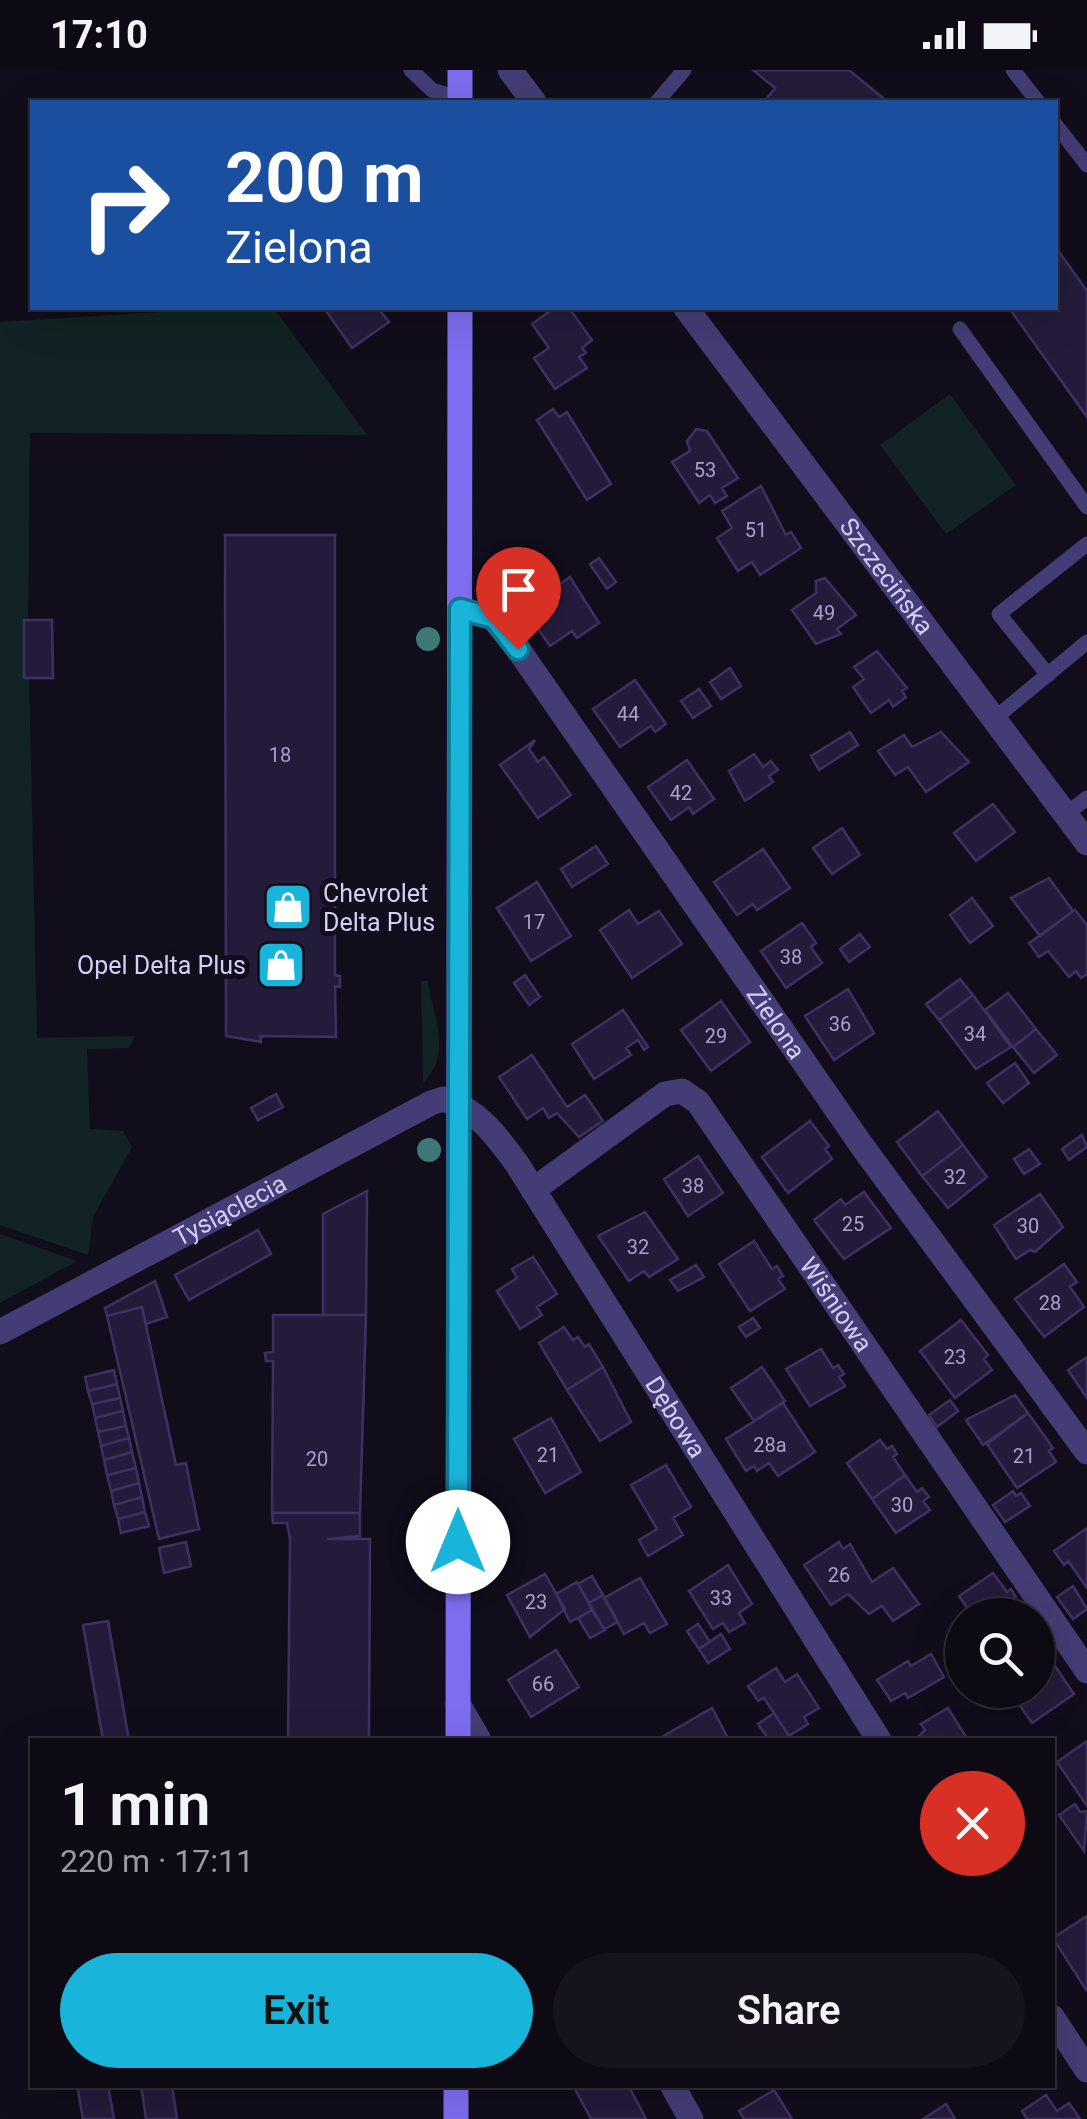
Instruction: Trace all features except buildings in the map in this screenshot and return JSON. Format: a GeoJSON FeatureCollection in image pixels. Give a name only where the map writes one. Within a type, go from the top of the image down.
{"type":"FeatureCollection","features":[{"type":"Feature","properties":{"kind":"main road"},"geometry":{"type":"LineString","coordinates":[[460,70],[460,100]]}},
{"type":"Feature","properties":{"kind":"main road"},"geometry":{"type":"LineString","coordinates":[[458,1738],[460,310]]}},
{"type":"Feature","properties":{"kind":"main road"},"geometry":{"type":"LineString","coordinates":[[456,2088],[456,2119]]}},
{"type":"Feature","properties":{"kind":"street"},"geometry":{"type":"LineString","coordinates":[[510,70],[532,100]]}},
{"type":"Feature","properties":{"kind":"street","name":"Szczecińska"},"geometry":{"type":"LineString","coordinates":[[687,310],[1075,827]]}},
{"type":"Feature","properties":{"kind":"street","name":"Zielona"},"geometry":{"type":"LineString","coordinates":[[460,609],[494,618],[518,649],[862,1146],[1087,1452]]}},
{"type":"Feature","properties":{"kind":"street","name":"Wiśniowa"},"geometry":{"type":"LineString","coordinates":[[533,1190],[665,1094],[682,1091],[698,1102],[1087,1671]]}},
{"type":"Feature","properties":{"kind":"street","name":"Tysiąclecia"},"geometry":{"type":"LineString","coordinates":[[0,1332],[430,1103],[443,1099],[458,1104]]}},
{"type":"Feature","properties":{"kind":"street","name":"Dębowa"},"geometry":{"type":"LineString","coordinates":[[458,1104],[484,1121],[533,1190],[878,1738]]}},
{"type":"Feature","properties":{"kind":"street"},"geometry":{"type":"LineString","coordinates":[[458,1704],[478,1738]]}},
{"type":"Feature","properties":{"kind":"street"},"geometry":{"type":"LineString","coordinates":[[1055,2021],[1087,2070]]}},
{"type":"Feature","properties":{"kind":"street"},"geometry":{"type":"LineString","coordinates":[[674,2088],[691,2119]]}},
{"type":"Feature","properties":{"kind":"lane"},"geometry":{"type":"LineString","coordinates":[[411,70],[432,90],[457,100]]}},
{"type":"Feature","properties":{"kind":"lane"},"geometry":{"type":"LineString","coordinates":[[659,100],[684,70]]}},
{"type":"Feature","properties":{"kind":"lane"},"geometry":{"type":"LineString","coordinates":[[1013,70],[1036,100]]}},
{"type":"Feature","properties":{"kind":"lane"},"geometry":{"type":"LineString","coordinates":[[1058,128],[1087,165]]}},
{"type":"Feature","properties":{"kind":"lane"},"geometry":{"type":"LineString","coordinates":[[960,329],[1087,507]]}},
{"type":"Feature","properties":{"kind":"lane"},"geometry":{"type":"LineString","coordinates":[[1048,674],[999,614],[1087,544]]}},
{"type":"Feature","properties":{"kind":"lane"},"geometry":{"type":"LineString","coordinates":[[994,719],[1087,642]]}},
{"type":"Feature","properties":{"kind":"lane"},"geometry":{"type":"LineString","coordinates":[[1075,827],[1087,798]]}},
{"type":"Feature","properties":{"kind":"shaded area"},"geometry":{"type":"Polygon","coordinates":[[[191,310],[275,310],[367,435],[30,433],[28,623],[37,1038],[135,1036],[129,1048],[87,1049],[90,1129],[123,1131],[132,1147],[93,1217],[88,1255],[0,1225],[0,322],[191,310]]]}},
{"type":"Feature","properties":{"kind":"shaded area"},"geometry":{"type":"Polygon","coordinates":[[[950,394],[1016,485],[946,534],[880,445],[950,394]]]}},
{"type":"Feature","properties":{"kind":"shaded area"},"geometry":{"type":"Polygon","coordinates":[[[421,981],[428,981],[439,1034],[437,1059],[423,1084],[421,981]]]}},
{"type":"Feature","properties":{"kind":"shaded area"},"geometry":{"type":"Polygon","coordinates":[[[0,1234],[77,1261],[0,1303],[0,1234]]]}},
{"type":"Feature","properties":{"kind":"place","name":"Chevrolet Delta Plus"},"geometry":{"type":"Point","coordinates":[288,907]}},
{"type":"Feature","properties":{"kind":"place","name":"Opel Delta Plus"},"geometry":{"type":"Point","coordinates":[281,965]}},
{"type":"Feature","properties":{"kind":"route"},"geometry":{"type":"LineString","coordinates":[[458,1542],[460,609],[477,610],[494,618],[518,649]]}}]}
